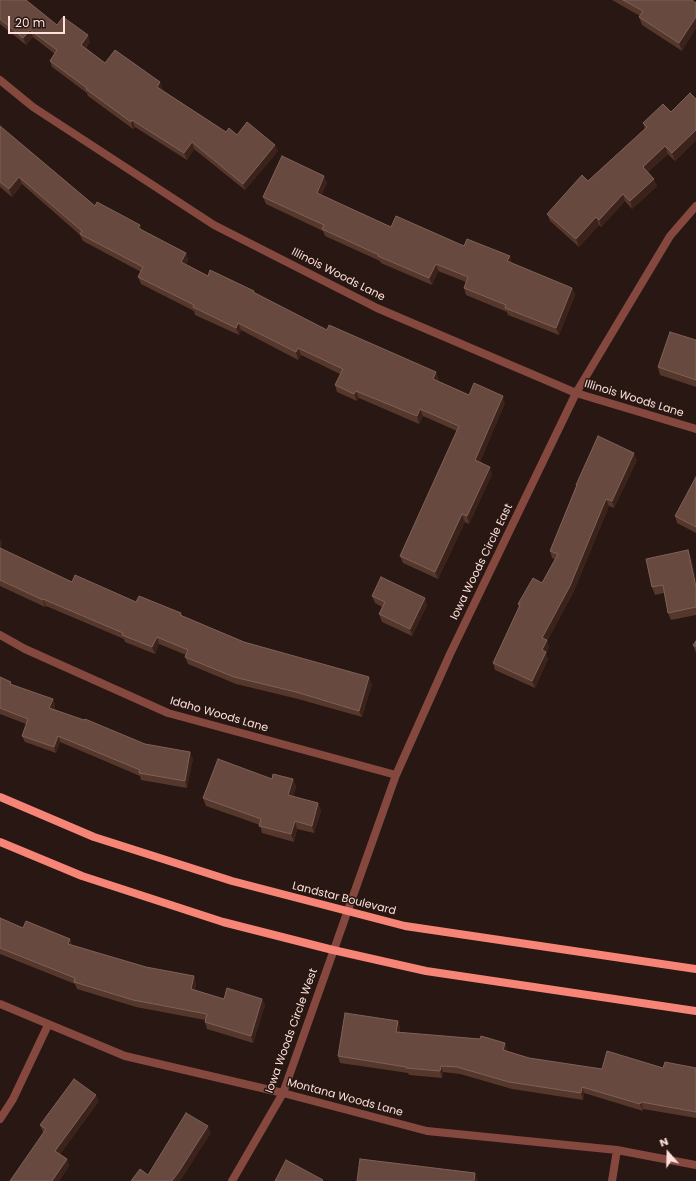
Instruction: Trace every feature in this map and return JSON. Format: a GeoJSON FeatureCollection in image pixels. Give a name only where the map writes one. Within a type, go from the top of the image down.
{"type":"FeatureCollection","features":[{"type":"Feature","properties":{"kind":"street","name":"Illinois Woods Lane"},"geometry":{"type":"LineString","coordinates":[[0,80],[33,107],[214,225],[377,308],[576,393],[696,428]]}},
{"type":"Feature","properties":{"kind":"street","name":"Iowa Woods Circle East"},"geometry":{"type":"LineString","coordinates":[[333,950],[396,775],[450,654],[576,393],[670,236],[696,206]]}},
{"type":"Feature","properties":{"kind":"street","name":"Idaho Woods Lane"},"geometry":{"type":"LineString","coordinates":[[0,635],[32,652],[168,713],[396,775]]}},
{"type":"Feature","properties":{"kind":"street","name":"Landstar Boulevard"},"geometry":{"type":"LineString","coordinates":[[0,797],[94,837],[232,881],[347,912],[405,926],[696,969]]}},
{"type":"Feature","properties":{"kind":"street"},"geometry":{"type":"LineString","coordinates":[[0,842],[82,876],[186,910],[223,922],[333,950],[426,971],[696,1011]]}},
{"type":"Feature","properties":{"kind":"street","name":"Iowa Woods Circle West"},"geometry":{"type":"LineString","coordinates":[[232,1181],[283,1093],[333,950]]}},
{"type":"Feature","properties":{"kind":"street","name":"Montana Woods Lane"},"geometry":{"type":"LineString","coordinates":[[0,1004],[125,1056],[283,1093],[427,1131],[617,1150],[696,1165]]}},
{"type":"Feature","properties":{"kind":"street"},"geometry":{"type":"LineString","coordinates":[[0,1119],[13,1099],[48,1025]]}},
{"type":"Feature","properties":{"kind":"street"},"geometry":{"type":"LineString","coordinates":[[612,1181],[617,1150]]}},
{"type":"Feature","properties":{"kind":"building"},"geometry":{"type":"Polygon","coordinates":[[[0,0],[26,0],[57,25],[63,17],[88,35],[81,45],[105,63],[115,50],[160,82],[157,87],[226,132],[229,128],[237,135],[247,122],[275,145],[243,184],[192,142],[184,153],[132,120],[131,122],[50,61],[57,50],[30,30],[23,38],[0,19],[0,0]]]}},
{"type":"Feature","properties":{"kind":"building"},"geometry":{"type":"Polygon","coordinates":[[[623,0],[692,0],[696,3],[696,17],[679,43],[639,17],[643,11],[623,0]]]}},
{"type":"Feature","properties":{"kind":"building"},"geometry":{"type":"Polygon","coordinates":[[[690,93],[696,99],[696,130],[672,153],[665,146],[643,167],[654,179],[630,201],[623,194],[599,220],[596,217],[576,239],[547,214],[582,175],[588,181],[647,127],[643,123],[663,104],[671,112],[690,93]]]}},
{"type":"Feature","properties":{"kind":"building"},"geometry":{"type":"Polygon","coordinates":[[[0,126],[95,206],[97,202],[140,225],[138,228],[186,253],[181,262],[208,276],[210,270],[254,291],[253,292],[327,330],[329,325],[436,372],[433,379],[469,395],[474,383],[503,396],[475,460],[490,467],[467,516],[462,514],[435,572],[400,556],[459,426],[420,409],[417,416],[356,391],[354,394],[335,385],[343,369],[298,348],[296,352],[238,323],[236,328],[193,307],[194,305],[138,277],[143,267],[80,234],[82,231],[19,177],[9,189],[0,182],[0,126]]]}},
{"type":"Feature","properties":{"kind":"building"},"geometry":{"type":"Polygon","coordinates":[[[282,156],[324,176],[317,193],[391,227],[396,216],[464,246],[467,239],[510,256],[507,261],[572,288],[556,328],[505,308],[506,305],[464,288],[468,277],[436,264],[429,278],[378,256],[379,255],[322,229],[324,225],[263,197],[282,156]]]}},
{"type":"Feature","properties":{"kind":"building"},"geometry":{"type":"Polygon","coordinates":[[[670,332],[696,340],[696,380],[658,367],[670,332]]]}},
{"type":"Feature","properties":{"kind":"building"},"geometry":{"type":"Polygon","coordinates":[[[598,436],[634,453],[612,501],[606,499],[570,586],[542,638],[547,640],[542,650],[546,652],[532,681],[493,663],[520,605],[518,604],[533,578],[542,583],[558,554],[550,551],[576,485],[598,436]]]}},
{"type":"Feature","properties":{"kind":"building"},"geometry":{"type":"Polygon","coordinates":[[[696,477],[696,527],[675,516],[696,477]]]}},
{"type":"Feature","properties":{"kind":"building"},"geometry":{"type":"Polygon","coordinates":[[[0,548],[72,582],[75,575],[136,602],[139,596],[181,613],[180,615],[244,642],[369,677],[359,711],[296,692],[234,677],[185,657],[188,650],[157,637],[152,647],[122,635],[123,633],[43,600],[0,580],[0,548]]]}},
{"type":"Feature","properties":{"kind":"building"},"geometry":{"type":"Polygon","coordinates":[[[688,550],[696,587],[696,607],[668,613],[663,585],[652,587],[646,559],[688,550]]]}},
{"type":"Feature","properties":{"kind":"building"},"geometry":{"type":"Polygon","coordinates":[[[381,577],[425,598],[410,629],[379,614],[385,602],[372,596],[381,577]]]}},
{"type":"Feature","properties":{"kind":"building"},"geometry":{"type":"Polygon","coordinates":[[[0,677],[11,682],[10,684],[53,699],[49,708],[84,720],[85,719],[145,744],[190,752],[185,781],[139,773],[140,770],[58,736],[54,747],[22,736],[28,719],[0,708],[0,677]]]}},
{"type":"Feature","properties":{"kind":"building"},"geometry":{"type":"Polygon","coordinates":[[[218,759],[272,779],[273,774],[293,779],[288,795],[318,803],[312,826],[295,821],[291,834],[259,826],[261,819],[203,798],[218,759]]]}},
{"type":"Feature","properties":{"kind":"building"},"geometry":{"type":"Polygon","coordinates":[[[0,918],[23,928],[26,921],[70,939],[68,944],[146,967],[194,976],[191,989],[224,999],[227,988],[262,999],[251,1036],[205,1022],[207,1014],[133,1000],[74,982],[75,978],[0,948],[0,918]]]}},
{"type":"Feature","properties":{"kind":"building"},"geometry":{"type":"Polygon","coordinates":[[[345,1013],[398,1021],[396,1032],[480,1039],[481,1036],[505,1043],[503,1050],[529,1058],[602,1069],[607,1051],[663,1068],[665,1062],[696,1068],[696,1112],[641,1102],[640,1104],[582,1087],[581,1093],[509,1082],[457,1067],[441,1066],[440,1071],[406,1068],[338,1056],[345,1013]]]}},
{"type":"Feature","properties":{"kind":"building"},"geometry":{"type":"Polygon","coordinates":[[[74,1079],[96,1095],[55,1151],[67,1159],[52,1181],[10,1181],[46,1129],[40,1125],[74,1079]]]}},
{"type":"Feature","properties":{"kind":"building"},"geometry":{"type":"Polygon","coordinates":[[[186,1113],[208,1126],[172,1181],[131,1181],[140,1169],[148,1175],[186,1113]]]}},
{"type":"Feature","properties":{"kind":"building"},"geometry":{"type":"Polygon","coordinates":[[[360,1159],[475,1173],[474,1181],[357,1181],[360,1159]]]}},
{"type":"Feature","properties":{"kind":"building"},"geometry":{"type":"Polygon","coordinates":[[[286,1160],[323,1180],[275,1181],[286,1160]]]}}]}
